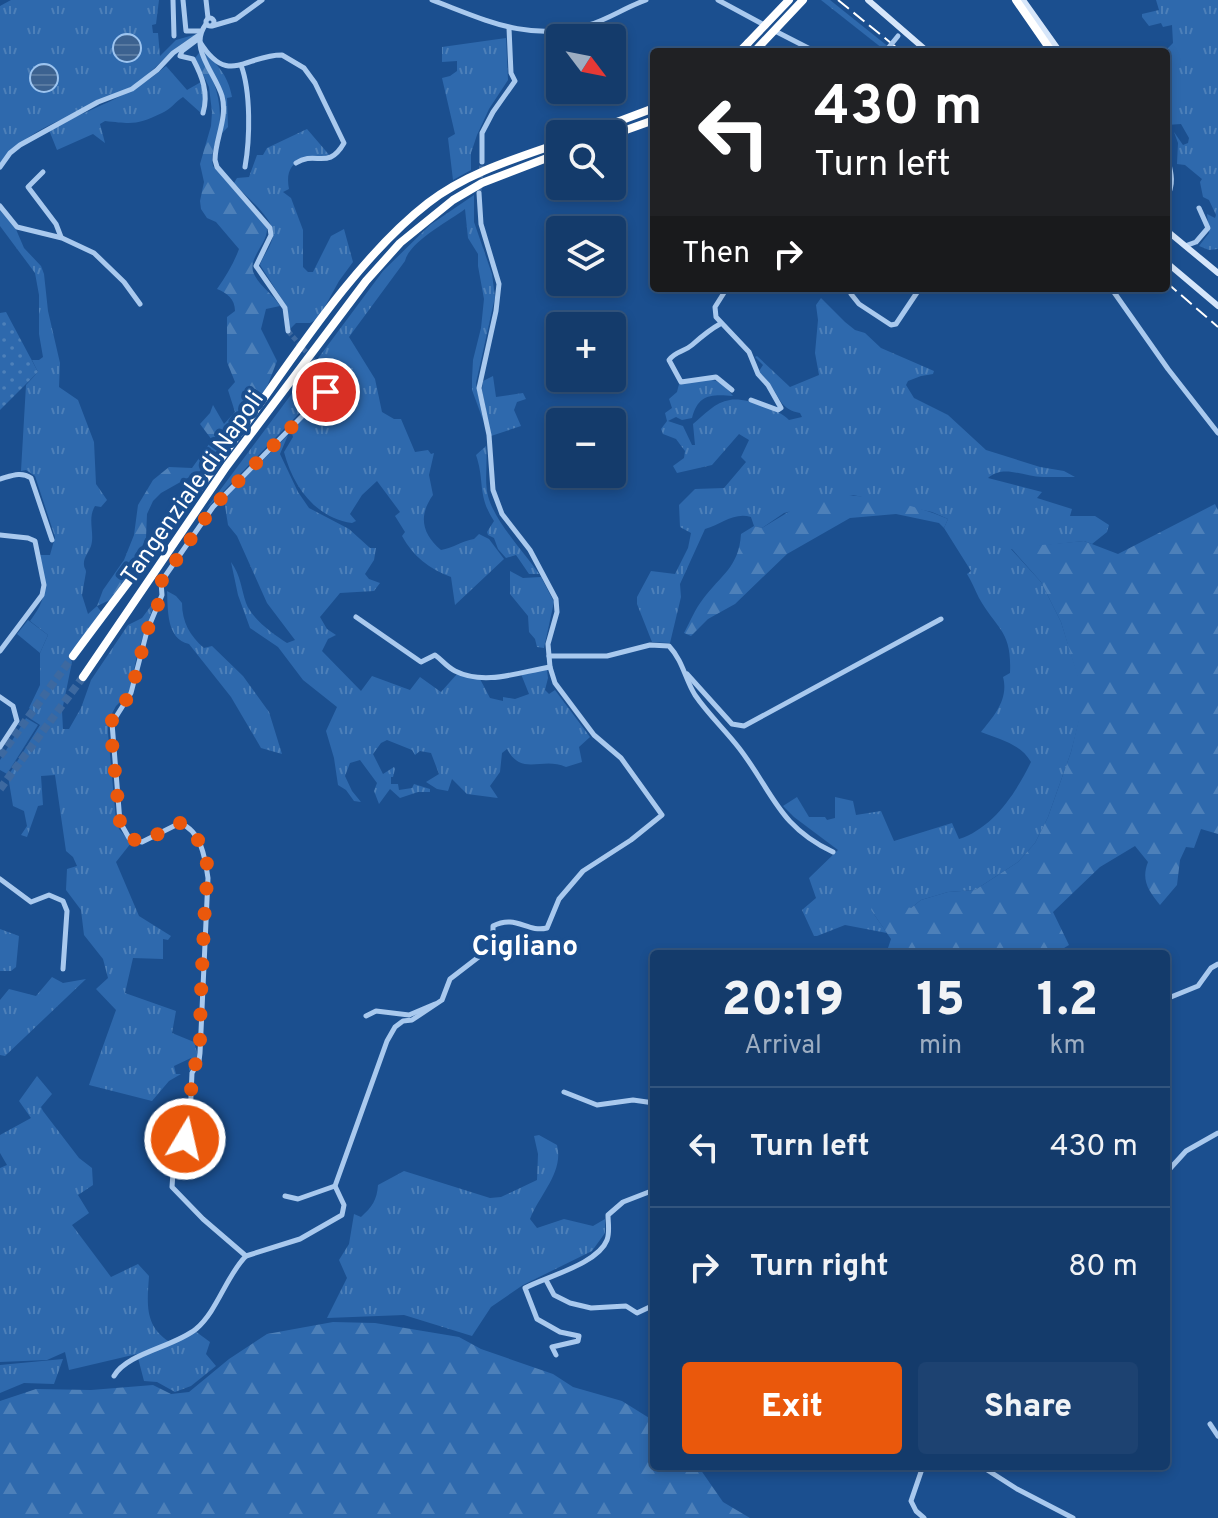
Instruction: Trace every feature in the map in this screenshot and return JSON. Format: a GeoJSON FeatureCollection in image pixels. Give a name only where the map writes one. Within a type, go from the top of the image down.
{"type":"FeatureCollection","features":[{"type":"Feature","properties":{"kind":"highway"},"geometry":{"type":"LineString","coordinates":[[743,48],[789,0]]}},
{"type":"Feature","properties":{"kind":"highway"},"geometry":{"type":"LineString","coordinates":[[758,48],[803,0]]}},
{"type":"Feature","properties":{"kind":"highway"},"geometry":{"type":"LineString","coordinates":[[1016,0],[1049,48]]}},
{"type":"Feature","properties":{"kind":"highway"},"geometry":{"type":"LineString","coordinates":[[622,120],[650,110]]}},
{"type":"Feature","properties":{"kind":"highway"},"geometry":{"type":"LineString","coordinates":[[626,130],[650,121]]}},
{"type":"Feature","properties":{"kind":"highway","name":"Tangenziale di Napoli"},"geometry":{"type":"LineString","coordinates":[[73,656],[352,281],[402,225],[429,202],[463,180],[546,148]]}},
{"type":"Feature","properties":{"kind":"highway","name":"Tangenziale di Napoli"},"geometry":{"type":"LineString","coordinates":[[83,677],[226,467],[366,281],[400,243],[434,213],[482,183],[546,158]]}},
{"type":"Feature","properties":{"kind":"main road"},"geometry":{"type":"LineString","coordinates":[[868,0],[900,33],[922,48]]}},
{"type":"Feature","properties":{"kind":"main road"},"geometry":{"type":"LineString","coordinates":[[1023,0],[1057,48]]}},
{"type":"Feature","properties":{"kind":"main road"},"geometry":{"type":"LineString","coordinates":[[1045,33],[1051,48]]}},
{"type":"Feature","properties":{"kind":"main road"},"geometry":{"type":"LineString","coordinates":[[1170,234],[1218,273]]}},
{"type":"Feature","properties":{"kind":"main road"},"geometry":{"type":"LineString","coordinates":[[1170,265],[1218,306]]}},
{"type":"Feature","properties":{"kind":"street"},"geometry":{"type":"LineString","coordinates":[[173,0],[174,36]]}},
{"type":"Feature","properties":{"kind":"street"},"geometry":{"type":"LineString","coordinates":[[183,0],[186,31],[200,37],[219,65],[241,65],[282,55],[304,68],[315,83],[343,146],[325,161],[308,157],[296,163]]}},
{"type":"Feature","properties":{"kind":"street"},"geometry":{"type":"LineString","coordinates":[[203,113],[206,96],[203,81],[193,59],[180,56],[200,37],[208,23],[206,0]]}},
{"type":"Feature","properties":{"kind":"street"},"geometry":{"type":"LineString","coordinates":[[208,23],[236,19],[262,0]]}},
{"type":"Feature","properties":{"kind":"street"},"geometry":{"type":"LineString","coordinates":[[432,0],[509,28],[553,32],[609,18],[646,0]]}},
{"type":"Feature","properties":{"kind":"street"},"geometry":{"type":"LineString","coordinates":[[718,0],[808,48]]}},
{"type":"Feature","properties":{"kind":"street"},"geometry":{"type":"LineString","coordinates":[[482,162],[482,133],[515,81],[511,73],[509,28]]}},
{"type":"Feature","properties":{"kind":"street"},"geometry":{"type":"LineString","coordinates":[[888,48],[900,33]]}},
{"type":"Feature","properties":{"kind":"street"},"geometry":{"type":"LineString","coordinates":[[0,167],[20,145],[98,102],[132,89],[173,53],[200,37]]}},
{"type":"Feature","properties":{"kind":"street"},"geometry":{"type":"LineString","coordinates":[[200,37],[201,50],[222,98],[221,130],[215,160],[217,167],[270,228],[271,235],[256,266],[285,308],[288,331]]}},
{"type":"Feature","properties":{"kind":"street"},"geometry":{"type":"LineString","coordinates":[[241,65],[250,136],[245,167]]}},
{"type":"Feature","properties":{"kind":"street"},"geometry":{"type":"LineString","coordinates":[[1170,169],[1170,192]]}},
{"type":"Feature","properties":{"kind":"street"},"geometry":{"type":"LineString","coordinates":[[43,172],[28,187],[56,224],[62,238]]}},
{"type":"Feature","properties":{"kind":"street"},"geometry":{"type":"LineString","coordinates":[[114,1376],[127,1363],[172,1344],[197,1328],[246,1256],[300,1239],[342,1215],[344,1205],[335,1186],[387,1041],[395,1027],[442,1000],[450,979],[489,949],[493,942],[493,926],[515,921],[539,930],[547,928],[559,899],[583,871],[631,840],[662,815],[621,758],[587,727],[555,683],[548,644],[557,612],[556,599],[530,550],[502,514],[493,490],[489,435],[479,388],[499,284],[481,224],[479,193]]}},
{"type":"Feature","properties":{"kind":"street"},"geometry":{"type":"LineString","coordinates":[[0,206],[17,227],[62,238],[94,253],[124,282],[140,304]]}},
{"type":"Feature","properties":{"kind":"street"},"geometry":{"type":"LineString","coordinates":[[1184,246],[1196,242],[1208,228],[1199,208]]}},
{"type":"Feature","properties":{"kind":"street"},"geometry":{"type":"LineString","coordinates":[[724,292],[714,312],[720,324],[749,352],[758,374],[781,408],[778,410],[751,400]]}},
{"type":"Feature","properties":{"kind":"street"},"geometry":{"type":"LineString","coordinates":[[852,292],[859,304],[891,325],[896,324],[917,292]]}},
{"type":"Feature","properties":{"kind":"street"},"geometry":{"type":"LineString","coordinates":[[1114,292],[1218,433]]}},
{"type":"Feature","properties":{"kind":"street"},"geometry":{"type":"LineString","coordinates":[[720,324],[690,347],[675,352],[669,360],[681,382],[716,377],[732,390]]}},
{"type":"Feature","properties":{"kind":"street"},"geometry":{"type":"LineString","coordinates":[[246,1256],[172,1187],[173,1173],[190,1118],[192,1073],[200,1053],[208,878],[204,851],[194,834],[180,823],[142,842],[135,842],[124,832],[117,806],[112,723],[131,693],[144,641],[162,595],[161,582],[213,507],[326,392],[328,383],[325,374]]}},
{"type":"Feature","properties":{"kind":"street"},"geometry":{"type":"LineString","coordinates":[[0,479],[26,474],[31,478],[52,540]]}},
{"type":"Feature","properties":{"kind":"street"},"geometry":{"type":"LineString","coordinates":[[0,535],[35,541],[44,585],[37,603],[0,651]]}},
{"type":"Feature","properties":{"kind":"street"},"geometry":{"type":"LineString","coordinates":[[356,617],[421,662],[435,655],[456,671],[472,676],[505,677],[550,667]]}},
{"type":"Feature","properties":{"kind":"street"},"geometry":{"type":"LineString","coordinates":[[549,656],[607,656],[650,645],[669,646],[686,673],[732,724],[744,726],[941,619]]}},
{"type":"Feature","properties":{"kind":"street"},"geometry":{"type":"LineString","coordinates":[[686,673],[693,692],[740,750],[781,813],[815,844],[833,852]]}},
{"type":"Feature","properties":{"kind":"street"},"geometry":{"type":"LineString","coordinates":[[0,697],[13,706],[17,721],[0,747]]}},
{"type":"Feature","properties":{"kind":"street"},"geometry":{"type":"LineString","coordinates":[[0,879],[31,902],[49,895],[63,901],[67,911],[63,969]]}},
{"type":"Feature","properties":{"kind":"street"},"geometry":{"type":"LineString","coordinates":[[1170,997],[1198,986],[1211,968],[1218,964]]}},
{"type":"Feature","properties":{"kind":"street"},"geometry":{"type":"LineString","coordinates":[[366,1016],[376,1011],[409,1015],[427,1005],[436,1004]]}},
{"type":"Feature","properties":{"kind":"street"},"geometry":{"type":"LineString","coordinates":[[564,1092],[597,1105],[623,1101],[650,1103]]}},
{"type":"Feature","properties":{"kind":"street"},"geometry":{"type":"LineString","coordinates":[[1170,1169],[1186,1151],[1218,1133]]}},
{"type":"Feature","properties":{"kind":"street"},"geometry":{"type":"LineString","coordinates":[[285,1196],[298,1199],[335,1186]]}},
{"type":"Feature","properties":{"kind":"street"},"geometry":{"type":"LineString","coordinates":[[556,1355],[552,1347],[578,1341],[579,1336],[545,1325],[532,1310],[525,1288],[581,1262],[603,1247],[608,1235],[608,1215],[623,1202],[650,1192]]}},
{"type":"Feature","properties":{"kind":"street"},"geometry":{"type":"LineString","coordinates":[[546,1280],[554,1295],[570,1303],[591,1308],[626,1306],[637,1313],[650,1307]]}},
{"type":"Feature","properties":{"kind":"street"},"geometry":{"type":"LineString","coordinates":[[1210,1424],[1218,1436]]}},
{"type":"Feature","properties":{"kind":"street"},"geometry":{"type":"LineString","coordinates":[[922,1470],[911,1501],[924,1518]]}},
{"type":"Feature","properties":{"kind":"street"},"geometry":{"type":"LineString","coordinates":[[988,1470],[1073,1518]]}},
{"type":"Feature","properties":{"kind":"green space"},"geometry":{"type":"Polygon","coordinates":[[[11,0],[159,0],[156,24],[152,25],[153,33],[158,33],[160,56],[176,40],[197,34],[134,85],[28,137],[0,164],[0,6],[11,0]]]}},
{"type":"Feature","properties":{"kind":"green space"},"geometry":{"type":"Polygon","coordinates":[[[821,0],[830,0],[890,48],[882,48],[821,0]]]}},
{"type":"Feature","properties":{"kind":"green space"},"geometry":{"type":"Polygon","coordinates":[[[1156,0],[1218,0],[1218,249],[1199,246],[1209,233],[1207,214],[1215,218],[1216,215],[1209,200],[1203,197],[1202,179],[1185,165],[1177,164],[1178,143],[1174,132],[1183,145],[1188,143],[1189,138],[1181,124],[1170,125],[1168,48],[1173,43],[1172,25],[1163,27],[1161,23],[1149,26],[1142,17],[1142,14],[1159,10],[1156,0]]]}},
{"type":"Feature","properties":{"kind":"green space"},"geometry":{"type":"Polygon","coordinates":[[[506,38],[508,80],[477,135],[471,153],[471,170],[453,180],[448,138],[455,134],[442,78],[457,71],[457,61],[442,62],[442,47],[506,38]]]}},
{"type":"Feature","properties":{"kind":"green space"},"geometry":{"type":"Polygon","coordinates":[[[202,48],[221,70],[232,97],[227,98],[228,127],[222,133],[224,99],[202,48]]]}},
{"type":"Feature","properties":{"kind":"green space"},"geometry":{"type":"Polygon","coordinates":[[[199,53],[213,79],[220,108],[213,166],[267,228],[253,270],[280,306],[266,309],[261,329],[277,361],[265,392],[200,471],[161,493],[153,501],[147,514],[146,538],[130,572],[110,600],[97,606],[103,590],[124,560],[134,535],[138,505],[153,480],[169,467],[192,468],[212,440],[200,424],[213,405],[224,424],[235,412],[228,390],[235,382],[227,362],[227,317],[235,311],[235,307],[230,297],[217,289],[239,249],[201,209],[204,182],[200,164],[212,112],[209,87],[195,58],[199,53]]]}},
{"type":"Feature","properties":{"kind":"green space"},"geometry":{"type":"Polygon","coordinates":[[[166,66],[187,90],[201,82],[205,98],[201,113],[183,97],[165,112],[140,122],[105,121],[100,124],[105,143],[93,134],[57,150],[49,130],[124,94],[166,66]]]}},
{"type":"Feature","properties":{"kind":"green space"},"geometry":{"type":"Polygon","coordinates":[[[307,129],[331,157],[306,159],[293,165],[288,179],[289,189],[283,192],[291,198],[303,230],[303,267],[313,272],[331,236],[344,229],[353,262],[318,319],[310,323],[296,323],[290,329],[287,307],[260,265],[271,243],[272,229],[264,215],[234,183],[237,178],[249,177],[257,155],[263,155],[267,148],[307,129]]]}},
{"type":"Feature","properties":{"kind":"green space"},"geometry":{"type":"Polygon","coordinates":[[[474,195],[474,222],[492,274],[495,297],[476,383],[483,420],[472,390],[472,379],[484,299],[478,254],[468,238],[465,209],[430,232],[414,247],[349,337],[375,379],[382,412],[394,419],[401,419],[415,452],[428,450],[434,453],[429,475],[433,495],[424,517],[430,538],[441,550],[474,539],[479,534],[489,539],[504,559],[455,605],[451,577],[429,566],[411,550],[395,516],[400,512],[377,481],[362,495],[350,514],[356,521],[352,523],[327,515],[308,499],[293,477],[284,452],[293,437],[291,430],[328,393],[331,385],[327,372],[321,378],[324,384],[322,390],[206,509],[383,271],[430,225],[474,195]]]}},
{"type":"Feature","properties":{"kind":"green space"},"geometry":{"type":"Polygon","coordinates":[[[0,209],[44,274],[48,311],[60,363],[59,387],[78,400],[94,442],[96,484],[107,500],[101,507],[95,506],[93,511],[92,541],[84,560],[86,572],[82,595],[88,614],[97,606],[101,612],[69,656],[72,662],[62,711],[63,729],[69,729],[91,680],[128,625],[142,618],[156,599],[138,651],[129,693],[116,706],[108,721],[116,820],[119,829],[131,843],[116,862],[139,916],[171,936],[168,940],[163,939],[163,959],[133,958],[125,993],[176,1011],[172,1033],[194,1042],[197,1054],[195,1065],[189,1071],[194,1065],[191,1058],[174,1066],[176,1074],[181,1074],[169,1081],[152,1101],[89,1085],[116,1010],[96,989],[108,978],[103,959],[84,935],[81,910],[66,890],[67,869],[77,866],[66,851],[55,775],[41,776],[43,805],[38,806],[27,837],[21,835],[27,826],[24,811],[13,806],[8,776],[40,725],[31,719],[34,712],[29,708],[40,685],[40,653],[48,635],[30,621],[43,597],[44,574],[40,555],[50,555],[55,537],[35,476],[26,470],[21,471],[26,385],[38,372],[32,360],[43,357],[39,334],[39,295],[35,273],[0,226],[0,209]]]}},
{"type":"Feature","properties":{"kind":"green space"},"geometry":{"type":"Polygon","coordinates":[[[821,298],[845,322],[865,333],[881,348],[934,371],[933,374],[908,381],[906,385],[914,398],[948,415],[986,450],[1064,471],[1075,477],[1001,472],[988,478],[1042,492],[1037,498],[1072,509],[1070,516],[1095,516],[1109,525],[1107,532],[1092,544],[1084,541],[1011,549],[1041,582],[1061,622],[1085,698],[1071,752],[1048,817],[1035,843],[1018,862],[975,890],[948,892],[921,900],[911,908],[871,910],[887,933],[845,925],[814,936],[802,910],[816,898],[809,878],[838,850],[783,806],[797,797],[809,817],[825,817],[827,820],[835,818],[835,797],[853,801],[856,815],[881,811],[894,841],[952,823],[959,839],[993,818],[1025,774],[1031,762],[1022,751],[981,732],[1002,700],[1003,677],[1010,673],[1009,648],[967,574],[971,571],[944,528],[948,519],[932,512],[853,495],[784,513],[762,528],[754,526],[751,517],[733,517],[705,529],[680,584],[681,597],[670,643],[652,642],[637,604],[637,597],[651,571],[675,574],[688,548],[691,533],[680,527],[679,505],[695,489],[724,488],[746,462],[741,457],[749,440],[739,434],[712,465],[677,473],[673,466],[684,458],[685,451],[676,439],[663,434],[661,429],[667,421],[665,413],[672,408],[669,399],[677,392],[679,384],[703,380],[721,383],[733,396],[706,398],[698,405],[692,418],[682,420],[676,417],[668,421],[683,426],[692,445],[695,445],[693,424],[725,401],[752,402],[770,408],[789,420],[802,417],[782,403],[759,371],[763,365],[755,357],[790,387],[819,375],[815,353],[816,305],[821,298]]]}},
{"type":"Feature","properties":{"kind":"green space"},"geometry":{"type":"Polygon","coordinates":[[[6,312],[38,372],[0,410],[0,313],[6,312]]]}},
{"type":"Feature","properties":{"kind":"green space"},"geometry":{"type":"Polygon","coordinates":[[[493,376],[496,397],[523,393],[526,399],[517,402],[514,410],[521,426],[491,436],[482,390],[483,381],[493,376]]]}},
{"type":"Feature","properties":{"kind":"green space"},"geometry":{"type":"Polygon","coordinates":[[[288,435],[280,454],[309,508],[349,529],[370,548],[376,548],[374,560],[365,574],[380,583],[374,591],[340,593],[320,617],[327,629],[336,635],[328,639],[322,651],[361,691],[372,676],[410,690],[420,677],[441,692],[457,674],[480,679],[490,698],[503,701],[503,697],[515,699],[529,694],[521,674],[547,670],[545,690],[549,694],[555,690],[590,737],[579,747],[582,762],[566,767],[549,763],[526,764],[519,762],[507,749],[502,753],[500,772],[490,786],[498,798],[467,794],[452,779],[448,791],[437,789],[426,782],[439,774],[431,753],[420,751],[415,755],[412,750],[387,740],[373,754],[383,774],[394,767],[391,784],[398,784],[399,790],[412,788],[414,784],[430,789],[430,792],[400,798],[390,789],[379,804],[374,791],[377,783],[360,760],[350,763],[345,776],[361,802],[354,801],[338,785],[326,731],[337,707],[303,680],[278,647],[250,628],[238,595],[231,562],[253,615],[287,643],[295,640],[267,603],[237,536],[228,525],[224,499],[288,435]]]}},
{"type":"Feature","properties":{"kind":"green space"},"geometry":{"type":"Polygon","coordinates":[[[486,446],[487,490],[492,506],[539,574],[529,574],[516,555],[506,558],[494,538],[488,535],[494,521],[483,496],[476,455],[486,446]]]}},
{"type":"Feature","properties":{"kind":"green space"},"geometry":{"type":"Polygon","coordinates":[[[828,494],[889,501],[948,519],[944,528],[939,523],[896,514],[850,518],[787,554],[735,604],[708,619],[691,636],[684,633],[700,603],[733,563],[741,534],[754,526],[762,528],[808,500],[828,494]]]}},
{"type":"Feature","properties":{"kind":"green space"},"geometry":{"type":"Polygon","coordinates":[[[1215,504],[1218,510],[1218,834],[1201,829],[1194,848],[1186,847],[1180,860],[1177,885],[1160,905],[1147,885],[1145,874],[1148,862],[1135,846],[1100,867],[1053,912],[1069,945],[1061,950],[887,950],[891,939],[871,910],[875,899],[911,908],[921,900],[948,892],[975,890],[1018,862],[1035,843],[1048,817],[1071,752],[1084,698],[1061,622],[1041,582],[1011,548],[1084,541],[1118,554],[1215,504]]]}},
{"type":"Feature","properties":{"kind":"green space"},"geometry":{"type":"Polygon","coordinates":[[[510,571],[523,578],[541,577],[554,602],[544,648],[537,647],[529,632],[528,616],[510,594],[510,571]]]}},
{"type":"Feature","properties":{"kind":"green space"},"geometry":{"type":"Polygon","coordinates":[[[167,591],[182,603],[185,622],[195,639],[204,648],[212,646],[243,676],[269,712],[282,754],[261,748],[231,697],[189,644],[176,636],[168,614],[167,591]]]}},
{"type":"Feature","properties":{"kind":"green space"},"geometry":{"type":"Polygon","coordinates":[[[28,620],[48,635],[40,653],[17,634],[28,620]]]}},
{"type":"Feature","properties":{"kind":"green space"},"geometry":{"type":"Polygon","coordinates":[[[26,718],[38,725],[7,774],[0,770],[0,760],[26,718]]]}},
{"type":"Feature","properties":{"kind":"green space"},"geometry":{"type":"Polygon","coordinates":[[[0,929],[19,936],[16,967],[11,971],[0,971],[0,929]]]}},
{"type":"Feature","properties":{"kind":"green space"},"geometry":{"type":"Polygon","coordinates":[[[52,977],[63,983],[86,979],[5,1056],[0,1055],[0,1000],[9,989],[36,996],[52,977]]]}},
{"type":"Feature","properties":{"kind":"green space"},"geometry":{"type":"Polygon","coordinates":[[[37,1076],[52,1094],[41,1107],[43,1111],[79,1158],[92,1168],[93,1185],[78,1195],[89,1213],[72,1225],[111,1277],[138,1264],[149,1276],[149,1315],[164,1338],[173,1344],[195,1331],[210,1342],[206,1354],[216,1366],[191,1386],[175,1392],[157,1382],[144,1381],[137,1354],[69,1370],[65,1352],[47,1360],[0,1362],[0,1168],[7,1165],[0,1153],[0,1135],[31,1118],[19,1101],[37,1076]]]}},
{"type":"Feature","properties":{"kind":"green space"},"geometry":{"type":"Polygon","coordinates":[[[539,1135],[557,1145],[558,1155],[554,1174],[530,1219],[537,1228],[564,1219],[593,1226],[605,1219],[605,1233],[592,1251],[523,1285],[491,1307],[472,1336],[404,1315],[327,1318],[347,1278],[339,1260],[349,1244],[354,1214],[361,1217],[368,1210],[375,1199],[378,1185],[404,1171],[490,1198],[501,1197],[537,1180],[538,1154],[534,1136],[539,1135]]]}},
{"type":"Feature","properties":{"kind":"green space"},"geometry":{"type":"Polygon","coordinates":[[[333,1322],[375,1323],[459,1337],[481,1349],[553,1374],[573,1387],[622,1401],[650,1418],[650,1470],[701,1470],[723,1502],[750,1518],[0,1518],[0,1401],[36,1389],[91,1390],[153,1385],[171,1394],[189,1392],[229,1359],[267,1334],[333,1322]]]}},
{"type":"Feature","properties":{"kind":"green space"},"geometry":{"type":"Polygon","coordinates":[[[63,1359],[54,1384],[24,1383],[0,1393],[0,1365],[63,1359]]]}},
{"type":"Feature","properties":{"kind":"shaded area"},"geometry":{"type":"Polygon","coordinates":[[[127,34],[137,38],[141,48],[137,58],[127,62],[117,58],[113,48],[117,38],[127,34]]]}},
{"type":"Feature","properties":{"kind":"shaded area"},"geometry":{"type":"Polygon","coordinates":[[[44,64],[54,68],[58,78],[54,88],[44,92],[34,88],[30,78],[34,68],[44,64]]]}},
{"type":"Feature","properties":{"kind":"tunnel"},"geometry":{"type":"LineString","coordinates":[[479,193],[482,162]]}},
{"type":"Feature","properties":{"kind":"tunnel"},"geometry":{"type":"LineString","coordinates":[[288,331],[325,374]]}},
{"type":"Feature","properties":{"kind":"tunnel"},"geometry":{"type":"LineString","coordinates":[[0,756],[73,656]]}},
{"type":"Feature","properties":{"kind":"tunnel"},"geometry":{"type":"LineString","coordinates":[[0,789],[83,677]]}},
{"type":"Feature","properties":{"kind":"railway"},"geometry":{"type":"LineString","coordinates":[[838,0],[897,48]]}},
{"type":"Feature","properties":{"kind":"railway"},"geometry":{"type":"LineString","coordinates":[[1170,285],[1218,327]]}},
{"type":"Feature","properties":{"kind":"district","name":"Cigliano"},"geometry":{"type":"Point","coordinates":[525,945]}},
{"type":"Feature","properties":{"kind":"route"},"geometry":{"type":"LineString","coordinates":[[185,1139],[190,1118],[192,1073],[199,1061],[200,1046],[208,878],[204,851],[194,834],[180,823],[142,842],[135,842],[124,832],[117,806],[112,720],[131,693],[147,631],[162,595],[159,585],[213,507],[326,392]]}}]}
